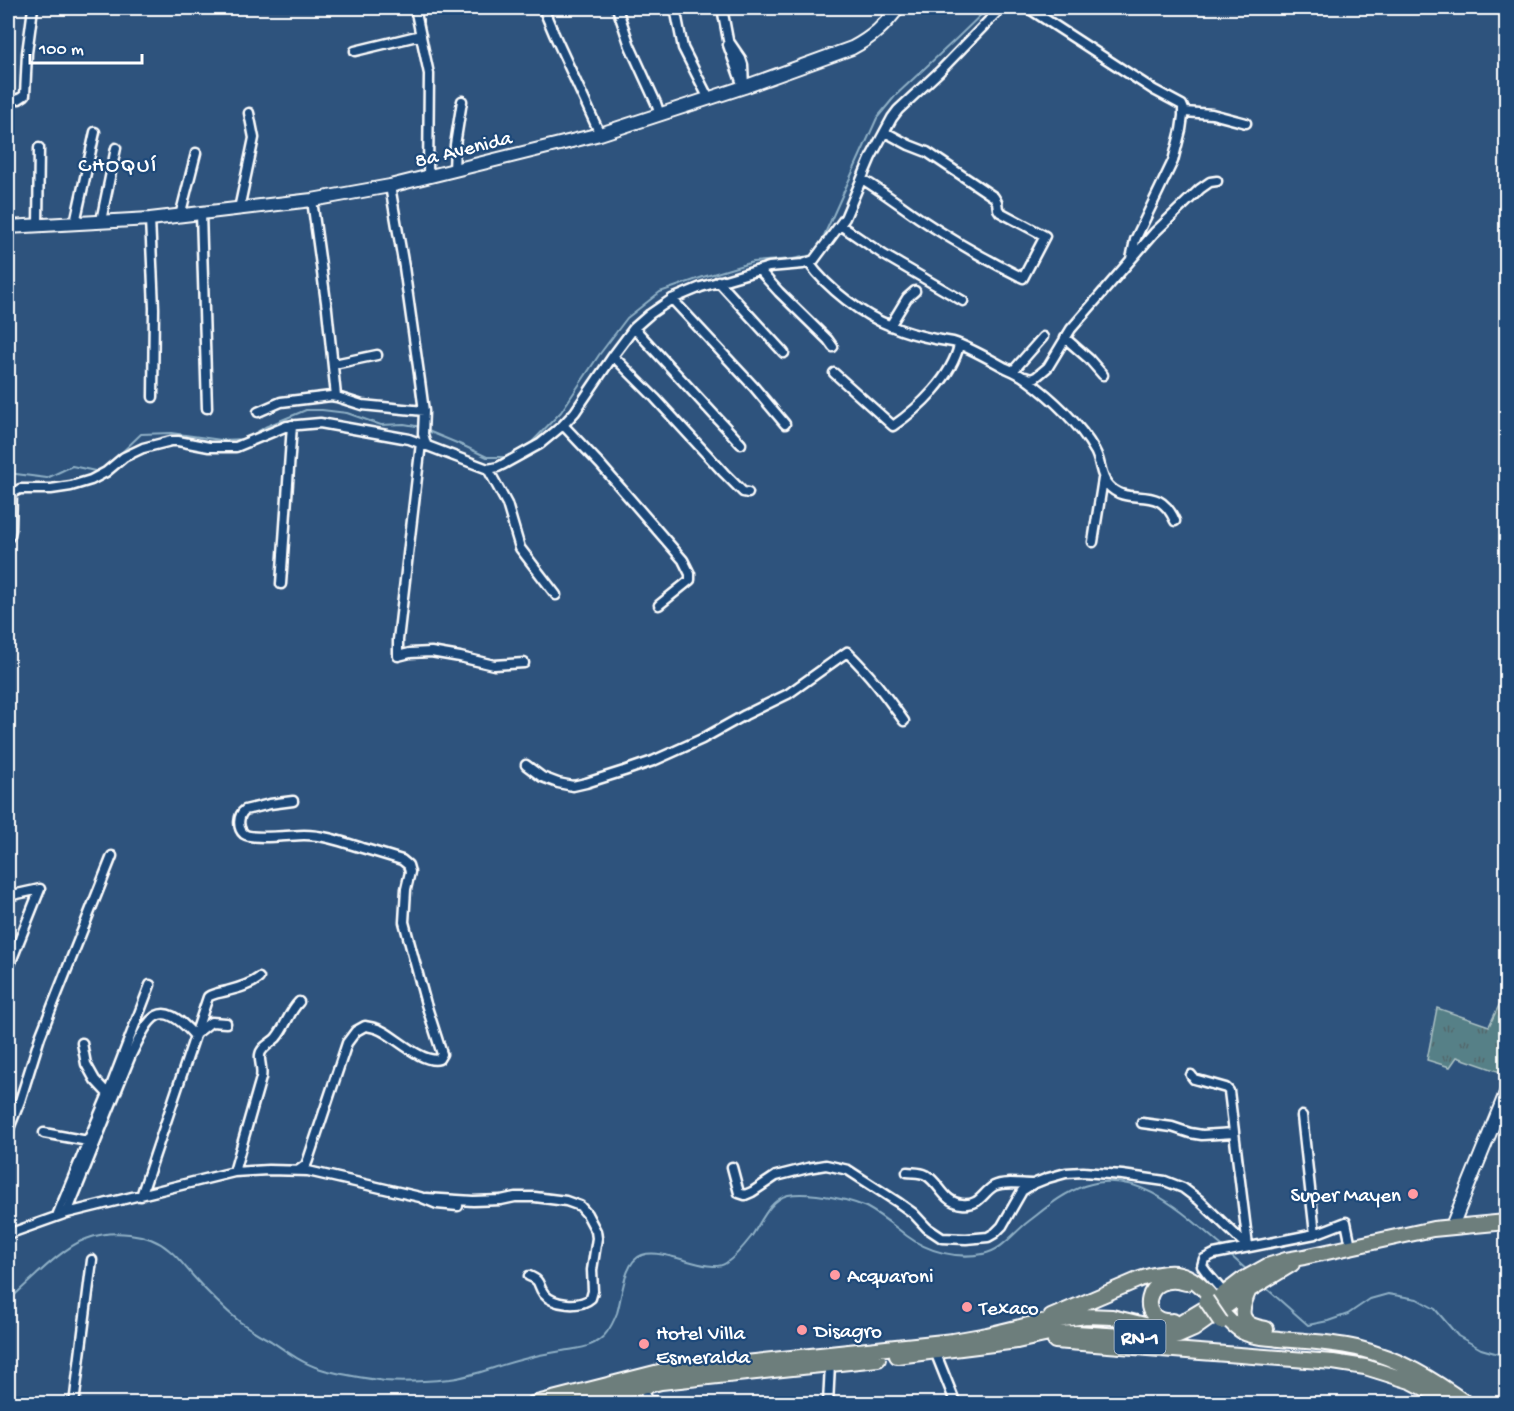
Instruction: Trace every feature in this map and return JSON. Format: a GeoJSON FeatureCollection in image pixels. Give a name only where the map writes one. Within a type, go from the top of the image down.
{"type":"FeatureCollection","features":[{"type":"Feature","properties":{"kind":"main road","name":"RN-1"},"geometry":{"type":"LineString","coordinates":[[573,1404],[676,1370],[1017,1341],[1049,1334],[1076,1333],[1153,1338],[1178,1336],[1194,1329],[1247,1286],[1286,1260],[1410,1233],[1506,1221]]}},
{"type":"Feature","properties":{"kind":"main road"},"geometry":{"type":"LineString","coordinates":[[1041,1322],[1140,1279],[1166,1272],[1179,1273],[1203,1288],[1233,1335],[1243,1340],[1261,1345],[1337,1354],[1359,1359],[1381,1366],[1436,1394],[1448,1404]]}},
{"type":"Feature","properties":{"kind":"main road"},"geometry":{"type":"LineString","coordinates":[[1187,1319],[1168,1321],[1156,1318],[1149,1304],[1155,1287],[1164,1282],[1176,1280],[1194,1288],[1208,1299]]}},
{"type":"Feature","properties":{"kind":"main road","name":"RN-1"},"geometry":{"type":"LineString","coordinates":[[533,1404],[643,1381],[678,1380],[830,1364],[933,1348],[1041,1322],[1099,1316],[1167,1329],[1204,1309],[1224,1293],[1247,1286]]}},
{"type":"Feature","properties":{"kind":"main road"},"geometry":{"type":"LineString","coordinates":[[1247,1286],[1242,1316],[1252,1326],[1341,1337],[1408,1366],[1442,1385],[1467,1404]]}},
{"type":"Feature","properties":{"kind":"main road"},"geometry":{"type":"LineString","coordinates":[[1223,1320],[1251,1335],[1325,1342],[1357,1348],[1408,1366]]}},
{"type":"Feature","properties":{"kind":"main road"},"geometry":{"type":"LineString","coordinates":[[1017,1341],[1059,1341],[1333,1362],[1365,1367],[1410,1381]]}},
{"type":"Feature","properties":{"kind":"street"},"geometry":{"type":"LineString","coordinates":[[8,100],[20,99],[25,95],[27,52],[33,8]]}},
{"type":"Feature","properties":{"kind":"street"},"geometry":{"type":"LineString","coordinates":[[415,8],[429,74],[428,177]]}},
{"type":"Feature","properties":{"kind":"street"},"geometry":{"type":"LineString","coordinates":[[543,8],[600,134]]}},
{"type":"Feature","properties":{"kind":"street"},"geometry":{"type":"LineString","coordinates":[[617,8],[630,46],[660,115]]}},
{"type":"Feature","properties":{"kind":"street"},"geometry":{"type":"LineString","coordinates":[[675,8],[683,48],[709,99]]}},
{"type":"Feature","properties":{"kind":"street"},"geometry":{"type":"LineString","coordinates":[[722,8],[722,30],[744,87]]}},
{"type":"Feature","properties":{"kind":"street","name":"8a Avenida"},"geometry":{"type":"LineString","coordinates":[[8,227],[150,219],[312,200],[390,186],[454,171],[600,134],[709,99],[852,48],[879,30],[898,8]]}},
{"type":"Feature","properties":{"kind":"street"},"geometry":{"type":"LineString","coordinates":[[8,538],[11,530],[12,493],[15,490],[51,489],[91,480],[106,472],[124,457],[143,448],[171,441],[209,447],[236,447],[292,425],[320,423],[423,440],[488,469],[498,467],[540,444],[563,425],[575,412],[634,328],[672,299],[718,281],[759,270],[809,263],[816,258],[847,214],[871,157],[898,110],[947,64],[1000,8]]}},
{"type":"Feature","properties":{"kind":"street"},"geometry":{"type":"LineString","coordinates":[[1028,8],[1154,90],[1182,105],[1186,112],[1212,114],[1245,123]]}},
{"type":"Feature","properties":{"kind":"street"},"geometry":{"type":"LineString","coordinates":[[355,51],[421,35]]}},
{"type":"Feature","properties":{"kind":"street"},"geometry":{"type":"LineString","coordinates":[[454,171],[456,137],[462,101]]}},
{"type":"Feature","properties":{"kind":"street"},"geometry":{"type":"LineString","coordinates":[[1131,259],[1135,240],[1173,161],[1183,116],[1182,105]]}},
{"type":"Feature","properties":{"kind":"street"},"geometry":{"type":"LineString","coordinates":[[239,209],[254,138],[249,113]]}},
{"type":"Feature","properties":{"kind":"street"},"geometry":{"type":"LineString","coordinates":[[75,222],[95,132]]}},
{"type":"Feature","properties":{"kind":"street"},"geometry":{"type":"LineString","coordinates":[[862,179],[882,190],[919,218],[956,241],[1023,278],[1038,251],[1045,236],[1000,212],[994,197],[927,152],[885,132]]}},
{"type":"Feature","properties":{"kind":"street"},"geometry":{"type":"LineString","coordinates":[[38,225],[39,148]]}},
{"type":"Feature","properties":{"kind":"street"},"geometry":{"type":"LineString","coordinates":[[101,221],[116,148]]}},
{"type":"Feature","properties":{"kind":"street"},"geometry":{"type":"LineString","coordinates":[[180,216],[196,153]]}},
{"type":"Feature","properties":{"kind":"street"},"geometry":{"type":"LineString","coordinates":[[1024,377],[1034,378],[1050,365],[1071,329],[1154,233],[1200,189],[1210,182],[1217,181]]}},
{"type":"Feature","properties":{"kind":"street"},"geometry":{"type":"LineString","coordinates":[[390,186],[404,267],[424,414],[423,440],[399,629],[398,656],[431,652],[491,664],[524,663]]}},
{"type":"Feature","properties":{"kind":"street"},"geometry":{"type":"LineString","coordinates":[[312,200],[334,364],[336,396]]}},
{"type":"Feature","properties":{"kind":"street"},"geometry":{"type":"LineString","coordinates":[[201,213],[207,408]]}},
{"type":"Feature","properties":{"kind":"street"},"geometry":{"type":"LineString","coordinates":[[150,219],[154,308],[153,397]]}},
{"type":"Feature","properties":{"kind":"street"},"geometry":{"type":"LineString","coordinates":[[840,225],[884,255],[963,302]]}},
{"type":"Feature","properties":{"kind":"street"},"geometry":{"type":"LineString","coordinates":[[809,263],[830,286],[868,315],[890,326],[917,335],[959,345],[1024,377],[1081,429],[1096,453],[1106,483],[1116,492],[1128,496],[1153,498],[1161,502],[1175,521]]}},
{"type":"Feature","properties":{"kind":"street"},"geometry":{"type":"LineString","coordinates":[[759,270],[833,347]]}},
{"type":"Feature","properties":{"kind":"street"},"geometry":{"type":"LineString","coordinates":[[718,281],[784,353]]}},
{"type":"Feature","properties":{"kind":"street"},"geometry":{"type":"LineString","coordinates":[[890,326],[907,298],[915,291]]}},
{"type":"Feature","properties":{"kind":"street"},"geometry":{"type":"LineString","coordinates":[[672,299],[747,379],[785,424]]}},
{"type":"Feature","properties":{"kind":"street"},"geometry":{"type":"LineString","coordinates":[[634,328],[741,444]]}},
{"type":"Feature","properties":{"kind":"street"},"geometry":{"type":"LineString","coordinates":[[1013,371],[1042,336]]}},
{"type":"Feature","properties":{"kind":"street"},"geometry":{"type":"LineString","coordinates":[[1065,338],[1103,375]]}},
{"type":"Feature","properties":{"kind":"street"},"geometry":{"type":"LineString","coordinates":[[834,373],[893,426],[914,411],[938,385],[957,355],[959,345]]}},
{"type":"Feature","properties":{"kind":"street"},"geometry":{"type":"LineString","coordinates":[[334,364],[377,355]]}},
{"type":"Feature","properties":{"kind":"street"},"geometry":{"type":"LineString","coordinates":[[613,356],[729,478],[743,492],[748,493]]}},
{"type":"Feature","properties":{"kind":"street"},"geometry":{"type":"LineString","coordinates":[[258,412],[282,402],[336,396],[362,405],[424,414]]}},
{"type":"Feature","properties":{"kind":"street"},"geometry":{"type":"LineString","coordinates":[[281,584],[292,425]]}},
{"type":"Feature","properties":{"kind":"street"},"geometry":{"type":"LineString","coordinates":[[563,425],[600,464],[682,560],[690,574],[690,580],[659,605]]}},
{"type":"Feature","properties":{"kind":"street"},"geometry":{"type":"LineString","coordinates":[[488,469],[507,504],[520,548],[555,595]]}},
{"type":"Feature","properties":{"kind":"street"},"geometry":{"type":"LineString","coordinates":[[1093,542],[1103,486],[1103,472]]}},
{"type":"Feature","properties":{"kind":"street"},"geometry":{"type":"LineString","coordinates":[[526,765],[542,777],[573,786],[624,771],[702,739],[788,694],[847,652],[874,680],[904,721]]}},
{"type":"Feature","properties":{"kind":"street"},"geometry":{"type":"LineString","coordinates":[[293,801],[245,810],[240,816],[242,832],[252,837],[322,836],[402,860],[408,865],[410,872],[406,889],[404,922],[442,1054],[439,1059],[431,1060],[374,1027],[365,1026],[356,1031],[347,1043],[308,1160],[299,1170]]}},
{"type":"Feature","properties":{"kind":"street"},"geometry":{"type":"LineString","coordinates":[[8,1131],[40,1037],[112,856]]}},
{"type":"Feature","properties":{"kind":"street"},"geometry":{"type":"LineString","coordinates":[[8,896],[40,889],[8,969]]}},
{"type":"Feature","properties":{"kind":"street"},"geometry":{"type":"LineString","coordinates":[[8,946],[18,944]]}},
{"type":"Feature","properties":{"kind":"street"},"geometry":{"type":"LineString","coordinates":[[141,1196],[208,997],[214,993],[252,983],[259,978]]}},
{"type":"Feature","properties":{"kind":"street"},"geometry":{"type":"LineString","coordinates":[[57,1216],[150,985]]}},
{"type":"Feature","properties":{"kind":"street"},"geometry":{"type":"LineString","coordinates":[[234,1172],[261,1078],[260,1054],[280,1032],[299,1002]]}},
{"type":"Feature","properties":{"kind":"street"},"geometry":{"type":"LineString","coordinates":[[67,1213],[142,1032],[152,1018],[164,1014],[176,1017],[194,1035]]}},
{"type":"Feature","properties":{"kind":"street"},"geometry":{"type":"LineString","coordinates":[[194,1035],[211,1022],[226,1023]]}},
{"type":"Feature","properties":{"kind":"street"},"geometry":{"type":"LineString","coordinates":[[82,1043],[86,1064],[95,1080],[108,1094]]}},
{"type":"Feature","properties":{"kind":"street"},"geometry":{"type":"LineString","coordinates":[[1191,1075],[1194,1079],[1228,1089],[1248,1247]]}},
{"type":"Feature","properties":{"kind":"street"},"geometry":{"type":"LineString","coordinates":[[1452,1226],[1506,1093]]}},
{"type":"Feature","properties":{"kind":"street"},"geometry":{"type":"LineString","coordinates":[[1302,1116],[1315,1233]]}},
{"type":"Feature","properties":{"kind":"street"},"geometry":{"type":"LineString","coordinates":[[1142,1123],[1172,1127],[1202,1135],[1234,1133]]}},
{"type":"Feature","properties":{"kind":"street"},"geometry":{"type":"LineString","coordinates":[[44,1133],[88,1141]]}},
{"type":"Feature","properties":{"kind":"street"},"geometry":{"type":"LineString","coordinates":[[732,1167],[739,1193],[745,1195],[776,1176],[808,1168],[826,1165],[848,1170],[899,1203],[935,1234],[942,1238],[966,1239],[988,1237],[995,1233],[1002,1226],[1022,1191],[1048,1178],[1066,1173],[1083,1172],[1165,1181],[1182,1188],[1199,1200],[1248,1247]]}},
{"type":"Feature","properties":{"kind":"street"},"geometry":{"type":"LineString","coordinates":[[8,1234],[67,1213],[234,1172],[299,1170],[328,1174],[423,1198],[437,1204],[458,1206]]}},
{"type":"Feature","properties":{"kind":"street"},"geometry":{"type":"LineString","coordinates":[[907,1172],[927,1175],[944,1195],[953,1202],[962,1204],[974,1203],[994,1186],[1033,1184]]}},
{"type":"Feature","properties":{"kind":"street"},"geometry":{"type":"LineString","coordinates":[[423,1198],[473,1201],[535,1197],[566,1201],[580,1206],[587,1214],[597,1238],[591,1298],[582,1303],[556,1301],[544,1293],[538,1280],[529,1276]]}},
{"type":"Feature","properties":{"kind":"street"},"geometry":{"type":"LineString","coordinates":[[1224,1293],[1202,1266],[1206,1257],[1315,1233],[1346,1222],[1351,1246]]}},
{"type":"Feature","properties":{"kind":"street"},"geometry":{"type":"LineString","coordinates":[[74,1404],[92,1260]]}},
{"type":"Feature","properties":{"kind":"street"},"geometry":{"type":"LineString","coordinates":[[933,1348],[956,1404]]}},
{"type":"Feature","properties":{"kind":"street"},"geometry":{"type":"LineString","coordinates":[[828,1404],[830,1364]]}},
{"type":"Feature","properties":{"kind":"street"},"geometry":{"type":"LineString","coordinates":[[643,1381],[647,1400],[668,1404]]}},
{"type":"Feature","properties":{"kind":"green space"},"geometry":{"type":"Polygon","coordinates":[[[1506,991],[1506,1074],[1457,1057],[1450,1067],[1427,1060],[1437,1008],[1489,1026],[1506,991]]]}},
{"type":"Feature","properties":{"kind":"waterway"},"geometry":{"type":"LineString","coordinates":[[818,249],[877,118],[896,95],[988,8]]}},
{"type":"Feature","properties":{"kind":"waterway"},"geometry":{"type":"LineString","coordinates":[[115,459],[141,434],[171,433],[221,440],[246,439],[265,427],[306,410],[347,413],[381,425],[416,426],[487,457],[507,457],[532,442],[561,412],[627,318],[660,292],[753,262],[813,255]]}},
{"type":"Feature","properties":{"kind":"waterway"},"geometry":{"type":"LineString","coordinates":[[8,473],[47,478],[72,466],[100,472]]}},
{"type":"Feature","properties":{"kind":"waterway"},"geometry":{"type":"LineString","coordinates":[[8,1301],[66,1250],[86,1239],[118,1233],[141,1236],[161,1244],[172,1253],[240,1322],[301,1360],[314,1367],[336,1373],[401,1382],[459,1378],[530,1357],[592,1344],[604,1336],[613,1322],[627,1272],[636,1259],[642,1255],[652,1254],[709,1266],[726,1263],[736,1255],[771,1207],[788,1195],[817,1195],[854,1202],[872,1210],[915,1242],[943,1253],[963,1256],[983,1254],[996,1249],[1048,1206],[1076,1189],[1104,1182],[1123,1183],[1142,1188],[1159,1197],[1192,1220],[1222,1246]]}},
{"type":"Feature","properties":{"kind":"waterway"},"geometry":{"type":"LineString","coordinates":[[1230,1255],[1248,1271]]}},
{"type":"Feature","properties":{"kind":"waterway"},"geometry":{"type":"LineString","coordinates":[[1265,1287],[1308,1325],[1348,1314],[1370,1299],[1388,1294],[1417,1299],[1435,1309],[1458,1336],[1481,1349],[1506,1355]]}},
{"type":"Feature","properties":{"kind":"place","name":"Super Mayen"},"geometry":{"type":"Point","coordinates":[1413,1194]}},
{"type":"Feature","properties":{"kind":"place","name":"Acquaroni"},"geometry":{"type":"Point","coordinates":[835,1275]}},
{"type":"Feature","properties":{"kind":"place","name":"Texaco"},"geometry":{"type":"Point","coordinates":[967,1307]}},
{"type":"Feature","properties":{"kind":"place","name":"Disagro"},"geometry":{"type":"Point","coordinates":[802,1330]}},
{"type":"Feature","properties":{"kind":"place","name":"Hotel Villa Esmeralda"},"geometry":{"type":"Point","coordinates":[644,1344]}},
{"type":"Feature","properties":{"kind":"district","name":"CHOQUÍ"},"geometry":{"type":"Point","coordinates":[118,163]}}]}
